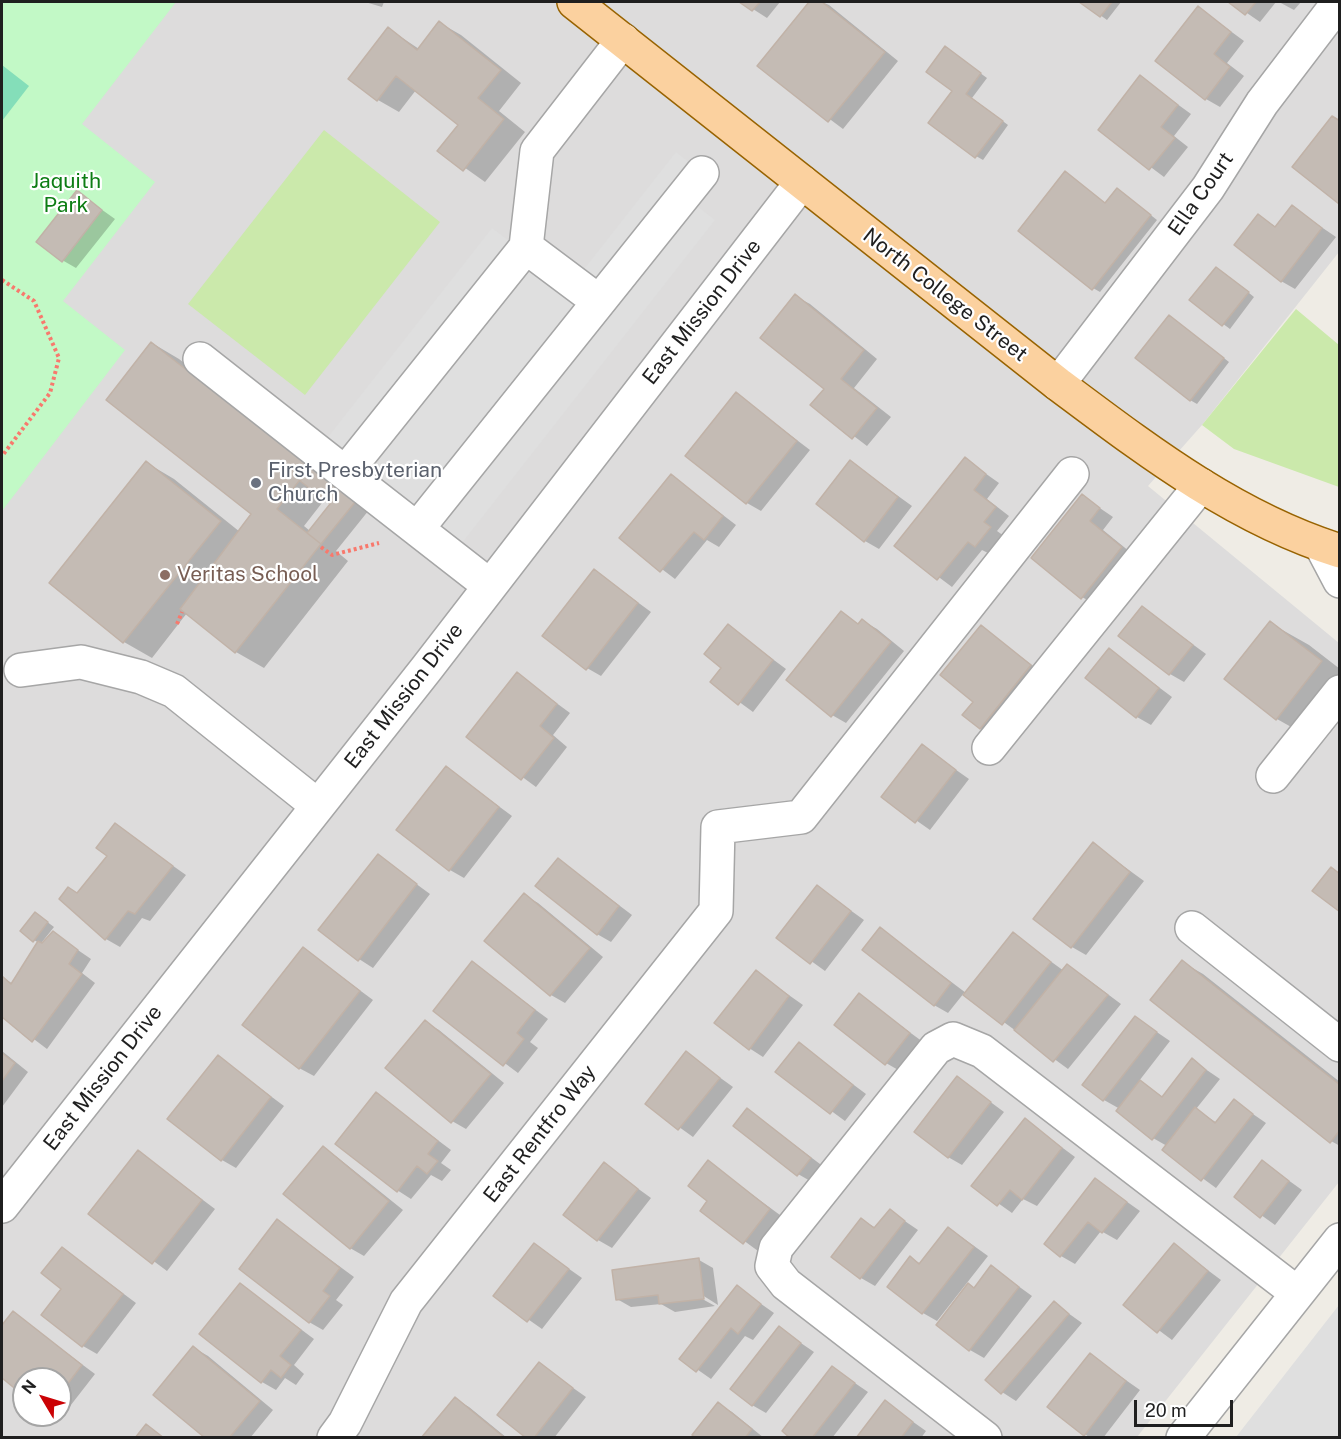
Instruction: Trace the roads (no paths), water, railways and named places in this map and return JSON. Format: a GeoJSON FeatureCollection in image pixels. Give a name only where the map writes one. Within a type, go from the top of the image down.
{"type":"FeatureCollection","features":[{"type":"Feature","properties":{"kind":"main road","name":"North College Street"},"geometry":{"type":"LineString","coordinates":[[574,2],[1058,384],[1140,445],[1201,485],[1276,526],[1330,548]]}},
{"type":"Feature","properties":{"kind":"street","name":"Ella Court"},"geometry":{"type":"LineString","coordinates":[[1058,384],[1208,188],[1262,103],[1339,2]]}},
{"type":"Feature","properties":{"kind":"street"},"geometry":{"type":"LineString","coordinates":[[345,473],[526,247],[537,151],[623,40]]}},
{"type":"Feature","properties":{"kind":"street"},"geometry":{"type":"LineString","coordinates":[[417,529],[702,173]]}},
{"type":"Feature","properties":{"kind":"street","name":"East Mission Drive"},"geometry":{"type":"LineString","coordinates":[[2,1206],[490,586],[802,182]]}},
{"type":"Feature","properties":{"kind":"street"},"geometry":{"type":"LineString","coordinates":[[526,247],[598,301]]}},
{"type":"Feature","properties":{"kind":"street"},"geometry":{"type":"LineString","coordinates":[[200,358],[490,586]]}},
{"type":"Feature","properties":{"kind":"street","name":"East Rentfro Way"},"geometry":{"type":"LineString","coordinates":[[334,1437],[345,1423],[406,1302],[716,911],[718,827],[801,817],[1072,474]]}},
{"type":"Feature","properties":{"kind":"street"},"geometry":{"type":"LineString","coordinates":[[989,748],[1201,485]]}},
{"type":"Feature","properties":{"kind":"street"},"geometry":{"type":"LineString","coordinates":[[1330,548],[1340,581]]}},
{"type":"Feature","properties":{"kind":"street"},"geometry":{"type":"LineString","coordinates":[[21,670],[81,662],[141,677],[174,691],[318,806]]}},
{"type":"Feature","properties":{"kind":"street"},"geometry":{"type":"LineString","coordinates":[[1273,776],[1340,692]]}},
{"type":"Feature","properties":{"kind":"street"},"geometry":{"type":"LineString","coordinates":[[1192,928],[1340,1045]]}},
{"type":"Feature","properties":{"kind":"street"},"geometry":{"type":"LineString","coordinates":[[985,1437],[786,1284],[772,1266],[776,1248],[928,1057],[936,1048],[953,1039],[982,1051],[1297,1293]]}},
{"type":"Feature","properties":{"kind":"street"},"geometry":{"type":"LineString","coordinates":[[1184,1437],[1340,1240]]}},
{"type":"Feature","properties":{"kind":"place","name":"First Presbyterian Church"},"geometry":{"type":"Point","coordinates":[256,483]}},
{"type":"Feature","properties":{"kind":"place","name":"Veritas School"},"geometry":{"type":"Point","coordinates":[165,575]}},
{"type":"Feature","properties":{"kind":"park label","name":"Jaquith Park"},"geometry":{"type":"Point","coordinates":[66,194]}}]}
